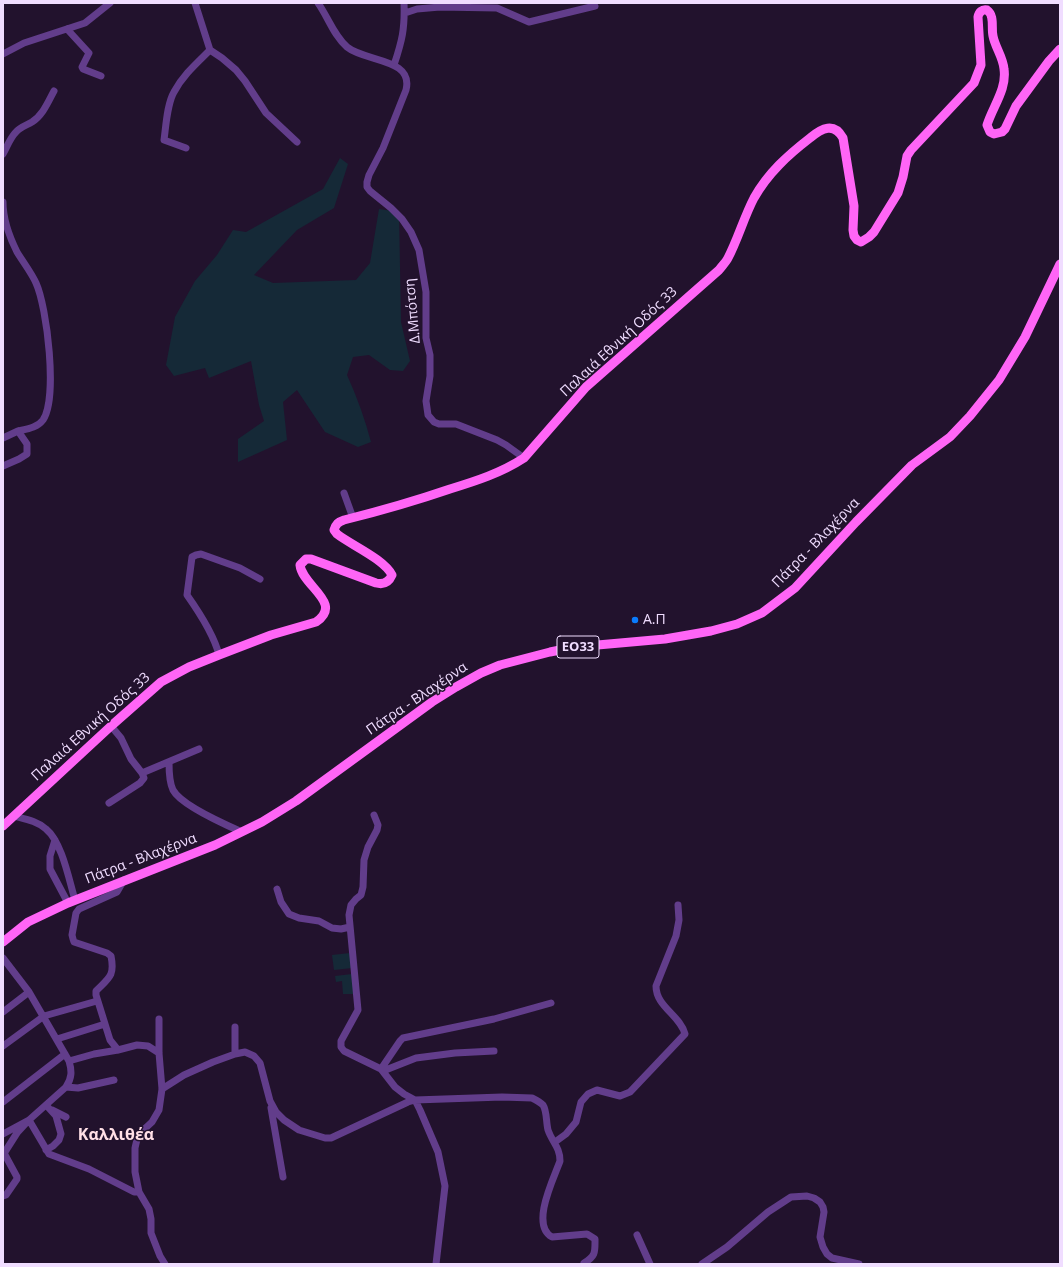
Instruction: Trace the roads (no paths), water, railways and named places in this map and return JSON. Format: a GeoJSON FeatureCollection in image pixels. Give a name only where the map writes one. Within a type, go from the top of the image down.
{"type":"FeatureCollection","features":[{"type":"Feature","properties":{"kind":"main road","name":"Παλαιά Εθνική Οδός 33"},"geometry":{"type":"LineString","coordinates":[[3,826],[161,682],[189,667],[219,655],[271,635],[316,622],[322,618],[326,610],[325,603],[300,570],[300,565],[306,559],[311,559],[380,584],[387,582],[392,575],[390,571],[383,564],[336,534],[334,530],[335,525],[338,522],[395,507],[490,476],[512,466],[524,458],[586,387],[719,270],[728,258],[754,198],[771,172],[792,152],[822,130],[829,128],[835,129],[843,138],[854,206],[854,236],[861,242],[869,237],[898,193],[907,156],[911,150],[974,83],[981,65],[978,17],[983,6],[990,12],[992,17],[993,36],[1004,68],[1003,87],[987,125],[990,132],[994,134],[1002,132],[1005,129],[1016,106],[1060,49]]}},
{"type":"Feature","properties":{"kind":"main road","name":"Πάτρα - Βλαχέρνα"},"geometry":{"type":"LineString","coordinates":[[3,942],[28,922],[71,902],[215,845],[262,822],[296,801],[432,702],[481,673],[500,665],[550,652],[665,639],[711,631],[737,624],[762,613],[795,588],[856,522],[912,466],[950,437],[970,416],[999,380],[1025,337],[1060,264]]}},
{"type":"Feature","properties":{"kind":"street"},"geometry":{"type":"LineString","coordinates":[[3,54],[24,43],[85,23],[110,3]]}},
{"type":"Feature","properties":{"kind":"street"},"geometry":{"type":"LineString","coordinates":[[196,3],[210,50],[236,70],[266,113],[297,142]]}},
{"type":"Feature","properties":{"kind":"street"},"geometry":{"type":"LineString","coordinates":[[318,3],[339,38],[348,48],[366,57],[394,65],[402,40],[405,13],[404,3]]}},
{"type":"Feature","properties":{"kind":"street"},"geometry":{"type":"LineString","coordinates":[[405,13],[417,9],[440,7],[497,8],[529,22],[595,6]]}},
{"type":"Feature","properties":{"kind":"street"},"geometry":{"type":"LineString","coordinates":[[67,29],[89,52],[82,67],[83,69],[101,76]]}},
{"type":"Feature","properties":{"kind":"street"},"geometry":{"type":"LineString","coordinates":[[186,148],[164,140],[173,92],[187,73],[210,50]]}},
{"type":"Feature","properties":{"kind":"street","name":"Δ.Μπότση"},"geometry":{"type":"LineString","coordinates":[[394,65],[400,68],[407,79],[408,84],[383,148],[369,175],[367,187],[402,219],[412,232],[419,250],[426,292],[426,338],[431,364],[426,401],[428,415],[438,424],[456,424],[497,440],[524,458]]}},
{"type":"Feature","properties":{"kind":"street"},"geometry":{"type":"LineString","coordinates":[[3,154],[15,132],[33,121],[41,114],[54,91]]}},
{"type":"Feature","properties":{"kind":"street"},"geometry":{"type":"LineString","coordinates":[[3,202],[7,231],[36,283],[42,302],[48,345],[50,394],[47,411],[42,421],[33,427],[18,431],[3,438]]}},
{"type":"Feature","properties":{"kind":"street"},"geometry":{"type":"LineString","coordinates":[[3,466],[27,454],[27,444],[18,431]]}},
{"type":"Feature","properties":{"kind":"street"},"geometry":{"type":"LineString","coordinates":[[344,494],[353,518]]}},
{"type":"Feature","properties":{"kind":"street"},"geometry":{"type":"LineString","coordinates":[[219,655],[214,639],[187,595],[192,558],[201,554],[240,568],[260,579]]}},
{"type":"Feature","properties":{"kind":"street"},"geometry":{"type":"LineString","coordinates":[[109,803],[140,783],[144,778],[142,773],[135,766],[121,738],[111,726]]}},
{"type":"Feature","properties":{"kind":"street"},"geometry":{"type":"LineString","coordinates":[[142,773],[199,749]]}},
{"type":"Feature","properties":{"kind":"street"},"geometry":{"type":"LineString","coordinates":[[169,762],[172,790],[179,797],[191,806],[223,824],[242,832]]}},
{"type":"Feature","properties":{"kind":"street"},"geometry":{"type":"LineString","coordinates":[[374,815],[378,824],[377,830],[368,847],[364,860],[363,888],[361,895],[351,905],[349,915],[358,1010],[341,1041],[341,1047],[344,1051],[382,1070],[395,1087],[415,1100],[438,1152],[445,1186],[436,1264]]}},
{"type":"Feature","properties":{"kind":"street"},"geometry":{"type":"LineString","coordinates":[[14,816],[41,825],[55,840],[66,866],[71,902]]}},
{"type":"Feature","properties":{"kind":"street"},"geometry":{"type":"LineString","coordinates":[[55,840],[50,856],[50,869],[71,902]]}},
{"type":"Feature","properties":{"kind":"street"},"geometry":{"type":"LineString","coordinates":[[118,1050],[110,1040],[97,1001],[96,991],[112,974],[111,956],[107,953],[74,942],[72,935],[76,913],[82,907],[117,892],[124,880]]}},
{"type":"Feature","properties":{"kind":"street"},"geometry":{"type":"LineString","coordinates":[[277,888],[281,902],[288,914],[319,922],[332,928],[350,927]]}},
{"type":"Feature","properties":{"kind":"street"},"geometry":{"type":"LineString","coordinates":[[555,1142],[566,1134],[576,1122],[581,1102],[588,1094],[598,1090],[620,1096],[630,1092],[685,1034],[683,1027],[660,1001],[656,990],[656,986],[676,936],[679,920],[678,905]]}},
{"type":"Feature","properties":{"kind":"street"},"geometry":{"type":"LineString","coordinates":[[3,958],[30,992],[69,1061],[71,1068],[69,1082],[48,1107],[29,1120],[3,1134]]}},
{"type":"Feature","properties":{"kind":"street"},"geometry":{"type":"LineString","coordinates":[[3,1012],[30,992]]}},
{"type":"Feature","properties":{"kind":"street"},"geometry":{"type":"LineString","coordinates":[[3,1046],[44,1016],[97,1001]]}},
{"type":"Feature","properties":{"kind":"street"},"geometry":{"type":"LineString","coordinates":[[382,1070],[403,1038],[494,1019],[551,1003]]}},
{"type":"Feature","properties":{"kind":"street"},"geometry":{"type":"LineString","coordinates":[[159,1019],[159,1053],[162,1089],[159,1110],[152,1122],[138,1135],[135,1148],[135,1172],[139,1192],[149,1209],[151,1233],[160,1256],[165,1264]]}},
{"type":"Feature","properties":{"kind":"street"},"geometry":{"type":"LineString","coordinates":[[56,1039],[105,1024]]}},
{"type":"Feature","properties":{"kind":"street"},"geometry":{"type":"LineString","coordinates":[[235,1027],[235,1054]]}},
{"type":"Feature","properties":{"kind":"street"},"geometry":{"type":"LineString","coordinates":[[69,1061],[137,1045],[148,1046],[159,1053]]}},
{"type":"Feature","properties":{"kind":"street"},"geometry":{"type":"LineString","coordinates":[[382,1070],[416,1058],[455,1052],[494,1051]]}},
{"type":"Feature","properties":{"kind":"street"},"geometry":{"type":"LineString","coordinates":[[162,1089],[184,1075],[235,1054],[245,1052],[254,1056],[260,1063],[270,1101],[283,1177]]}},
{"type":"Feature","properties":{"kind":"street"},"geometry":{"type":"LineString","coordinates":[[3,1102],[65,1054]]}},
{"type":"Feature","properties":{"kind":"street"},"geometry":{"type":"LineString","coordinates":[[66,1087],[78,1088],[114,1080]]}},
{"type":"Feature","properties":{"kind":"street"},"geometry":{"type":"LineString","coordinates":[[270,1101],[276,1112],[284,1120],[300,1130],[325,1138],[331,1138],[415,1100],[502,1097],[532,1098],[540,1102],[544,1108],[551,1138],[559,1150],[560,1161],[544,1204],[542,1216],[546,1232],[552,1237],[587,1234],[595,1239],[595,1252],[591,1259],[584,1263]]}},
{"type":"Feature","properties":{"kind":"street"},"geometry":{"type":"LineString","coordinates":[[48,1107],[66,1117]]}},
{"type":"Feature","properties":{"kind":"street"},"geometry":{"type":"LineString","coordinates":[[46,1150],[59,1140],[61,1134],[56,1116],[48,1107]]}},
{"type":"Feature","properties":{"kind":"street"},"geometry":{"type":"LineString","coordinates":[[29,1120],[49,1154],[89,1169],[134,1192],[139,1192]]}},
{"type":"Feature","properties":{"kind":"street"},"geometry":{"type":"LineString","coordinates":[[3,1196],[17,1179],[4,1154],[17,1132],[29,1120]]}},
{"type":"Feature","properties":{"kind":"street"},"geometry":{"type":"LineString","coordinates":[[702,1264],[727,1247],[768,1212],[791,1198],[807,1196],[820,1202],[823,1207],[824,1212],[820,1237],[827,1254],[832,1258],[859,1264]]}},
{"type":"Feature","properties":{"kind":"street"},"geometry":{"type":"LineString","coordinates":[[637,1236],[650,1264]]}},
{"type":"Feature","properties":{"kind":"place","name":"Α.Π"},"geometry":{"type":"Point","coordinates":[635,620]}},
{"type":"Feature","properties":{"kind":"district","name":"Καλλιθέα"},"geometry":{"type":"Point","coordinates":[116,1135]}}]}
